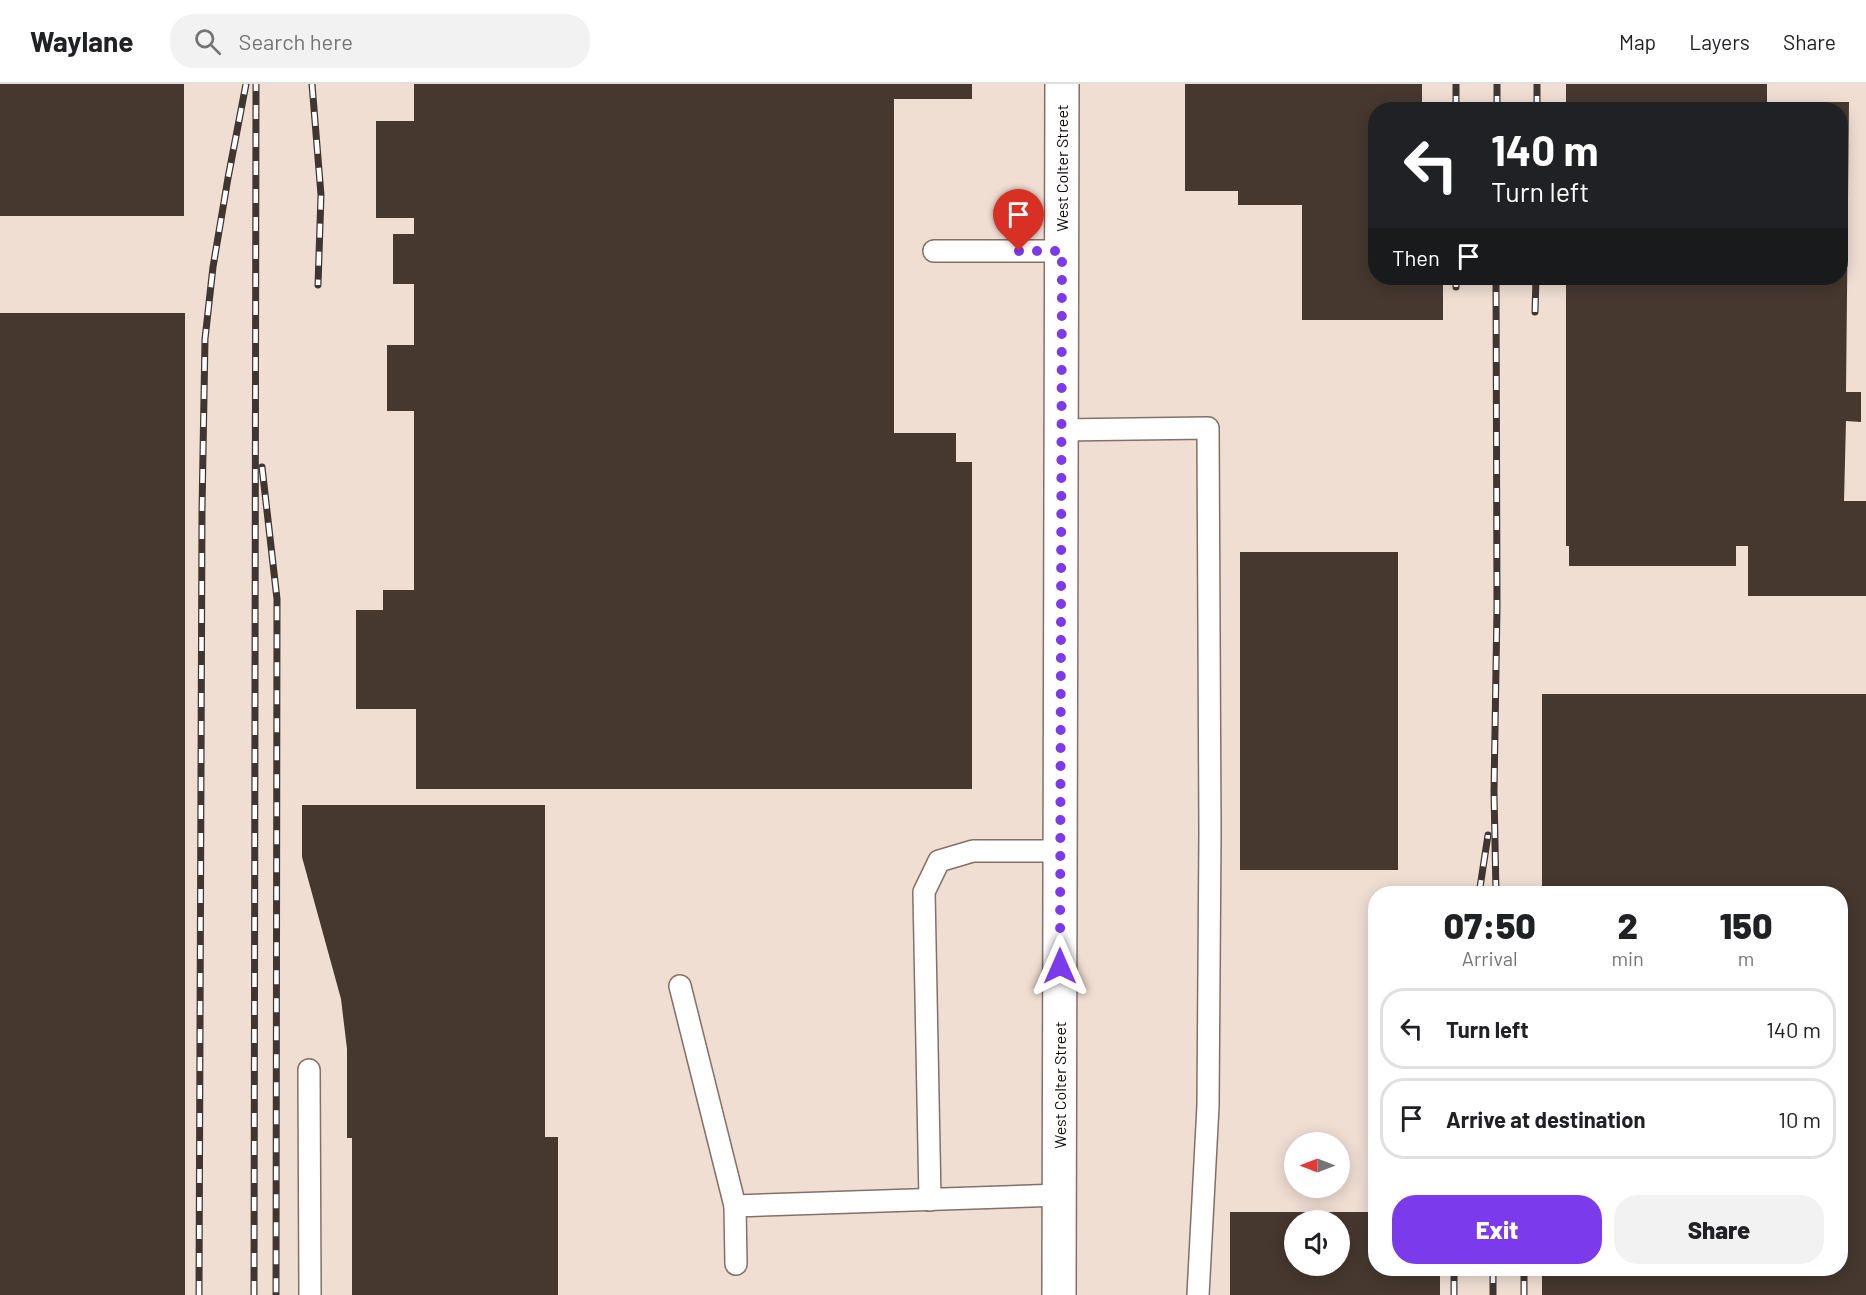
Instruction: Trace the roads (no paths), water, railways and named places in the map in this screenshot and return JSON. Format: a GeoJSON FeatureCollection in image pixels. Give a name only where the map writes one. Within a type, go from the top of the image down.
{"type":"FeatureCollection","features":[{"type":"Feature","properties":{"kind":"street","name":"West Colter Street"},"geometry":{"type":"LineString","coordinates":[[1059,1295],[1062,84]]}},
{"type":"Feature","properties":{"kind":"lane"},"geometry":{"type":"LineString","coordinates":[[934,251],[1062,251]]}},
{"type":"Feature","properties":{"kind":"lane"},"geometry":{"type":"LineString","coordinates":[[1061,430],[1208,428],[1210,833],[1208,1094],[1198,1295]]}},
{"type":"Feature","properties":{"kind":"lane"},"geometry":{"type":"LineString","coordinates":[[930,1200],[924,892],[939,861],[973,851],[1060,851]]}},
{"type":"Feature","properties":{"kind":"lane"},"geometry":{"type":"LineString","coordinates":[[680,986],[735,1206],[736,1264]]}},
{"type":"Feature","properties":{"kind":"lane"},"geometry":{"type":"LineString","coordinates":[[309,1070],[310,1295]]}},
{"type":"Feature","properties":{"kind":"lane"},"geometry":{"type":"LineString","coordinates":[[735,1206],[1060,1195]]}},
{"type":"Feature","properties":{"kind":"railway"},"geometry":{"type":"LineString","coordinates":[[199,1295],[202,510],[205,339],[213,267],[246,84]]}},
{"type":"Feature","properties":{"kind":"railway"},"geometry":{"type":"LineString","coordinates":[[254,1295],[256,84]]}},
{"type":"Feature","properties":{"kind":"railway"},"geometry":{"type":"LineString","coordinates":[[312,84],[321,195],[318,285]]}},
{"type":"Feature","properties":{"kind":"railway"},"geometry":{"type":"LineString","coordinates":[[1456,84],[1456,102]]}},
{"type":"Feature","properties":{"kind":"railway"},"geometry":{"type":"LineString","coordinates":[[1497,84],[1497,102]]}},
{"type":"Feature","properties":{"kind":"railway"},"geometry":{"type":"LineString","coordinates":[[1537,84],[1537,102]]}},
{"type":"Feature","properties":{"kind":"railway"},"geometry":{"type":"LineString","coordinates":[[1496,285],[1497,608],[1494,792],[1496,886]]}},
{"type":"Feature","properties":{"kind":"railway"},"geometry":{"type":"LineString","coordinates":[[1535,312],[1536,285]]}},
{"type":"Feature","properties":{"kind":"railway"},"geometry":{"type":"LineString","coordinates":[[262,467],[277,599],[276,1295]]}},
{"type":"Feature","properties":{"kind":"railway"},"geometry":{"type":"LineString","coordinates":[[1480,886],[1488,835]]}},
{"type":"Feature","properties":{"kind":"railway"},"geometry":{"type":"LineString","coordinates":[[1454,1276],[1454,1295]]}},
{"type":"Feature","properties":{"kind":"railway"},"geometry":{"type":"LineString","coordinates":[[1493,1276],[1493,1295]]}},
{"type":"Feature","properties":{"kind":"railway"},"geometry":{"type":"LineString","coordinates":[[1524,1276],[1524,1295]]}}]}
